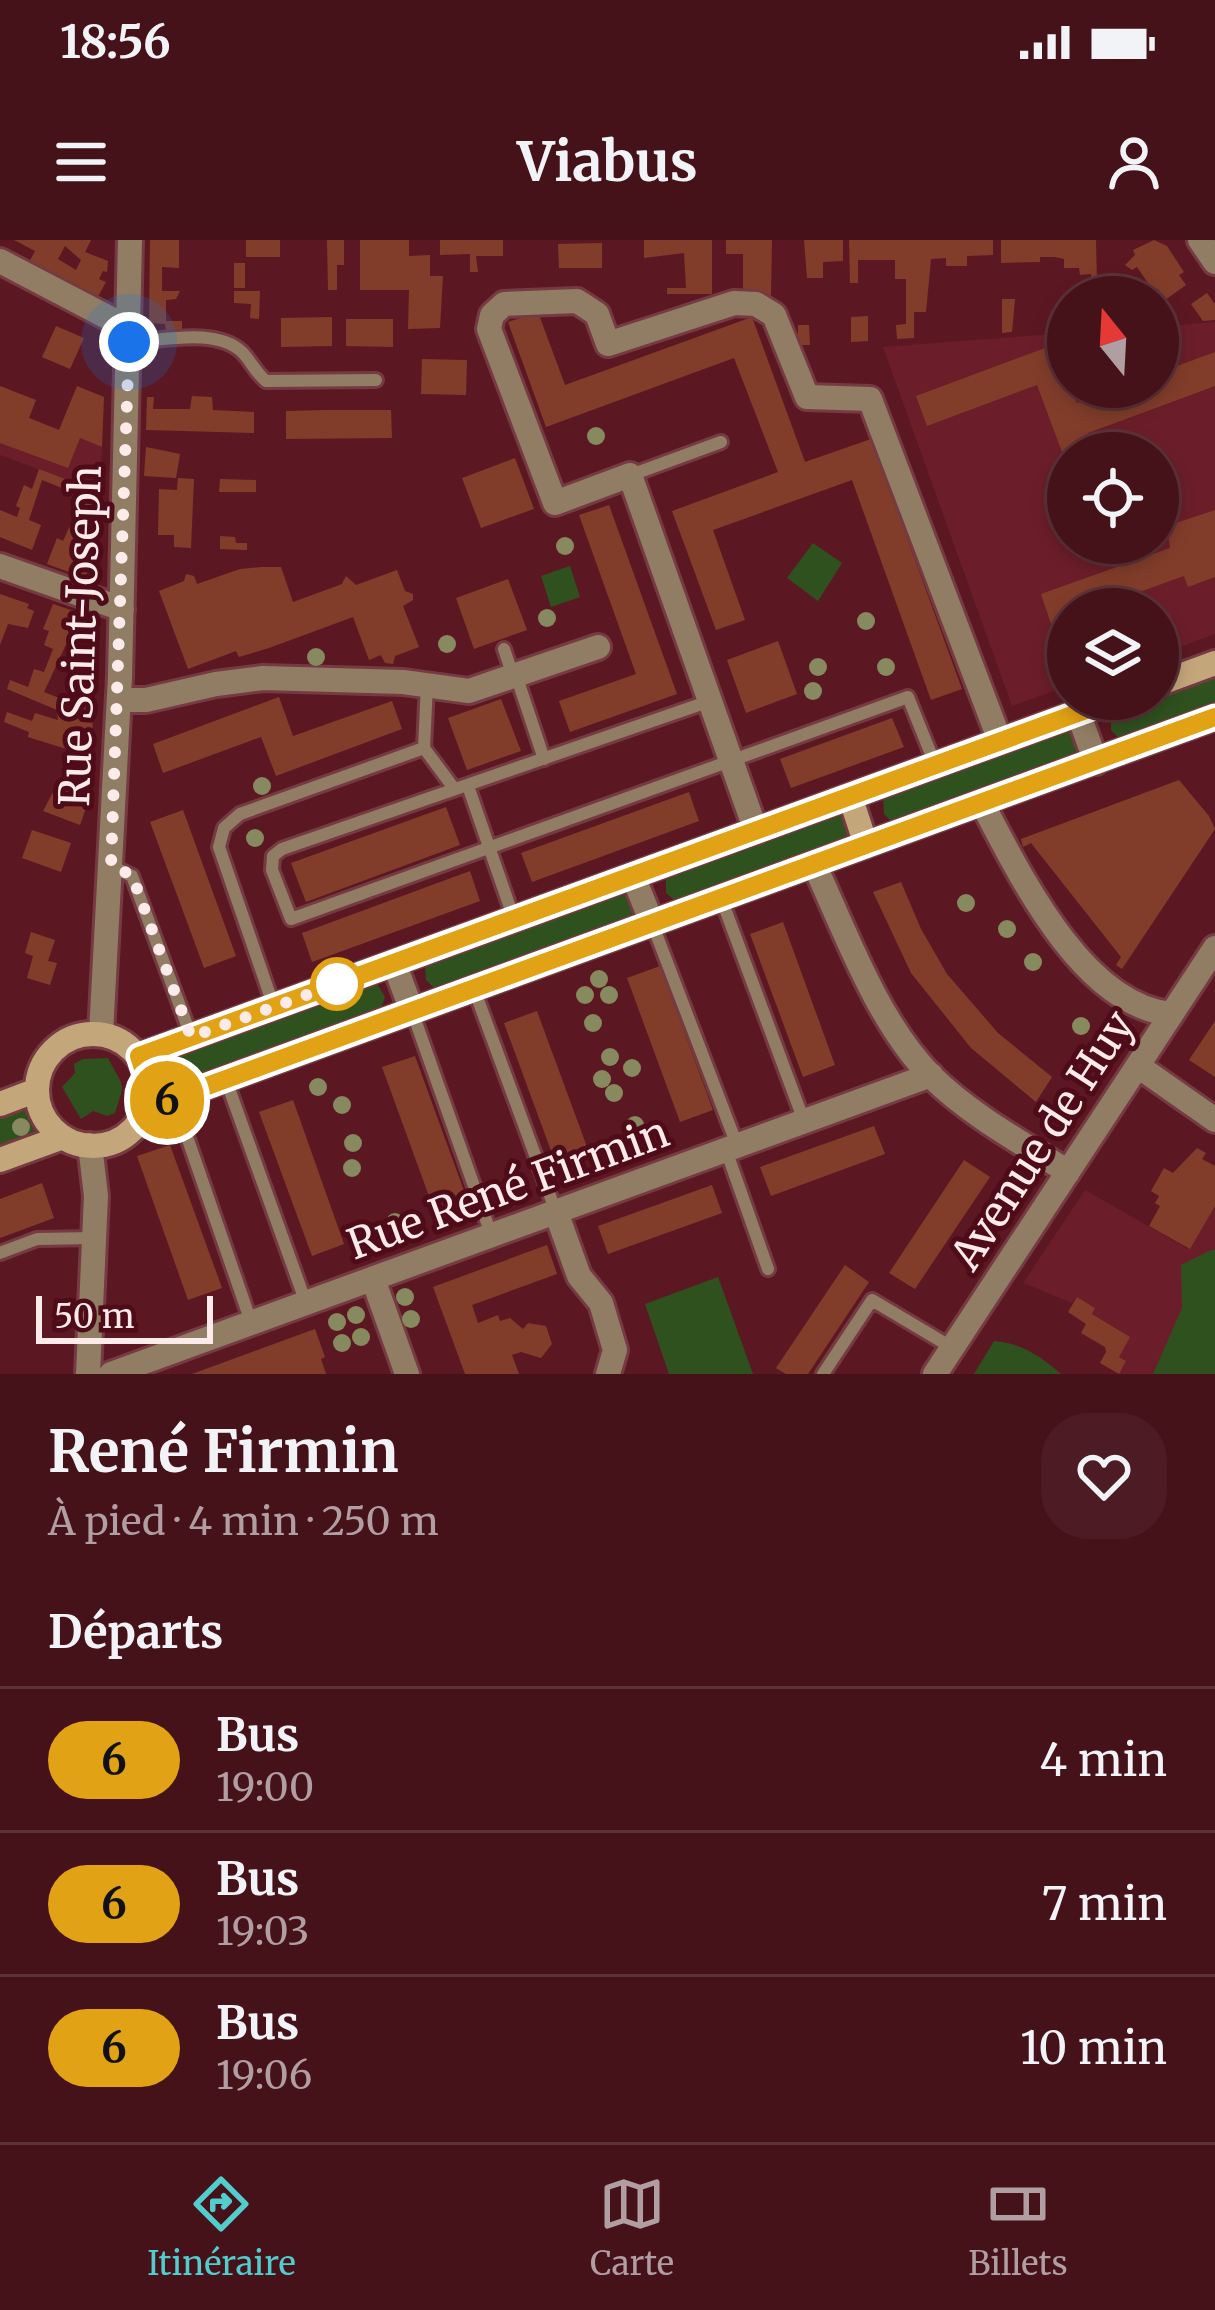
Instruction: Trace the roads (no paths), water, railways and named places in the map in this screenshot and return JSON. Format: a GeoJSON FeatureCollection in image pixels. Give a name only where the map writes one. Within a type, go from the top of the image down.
{"type":"FeatureCollection","features":[{"type":"Feature","properties":{"kind":"street","name":"Rue Saint-Joseph"},"geometry":{"type":"LineString","coordinates":[[101,1034],[119,700],[130,240]]}},
{"type":"Feature","properties":{"kind":"street"},"geometry":{"type":"LineString","coordinates":[[1200,240],[1215,262]]}},
{"type":"Feature","properties":{"kind":"street"},"geometry":{"type":"LineString","coordinates":[[0,261],[129,333]]}},
{"type":"Feature","properties":{"kind":"street"},"geometry":{"type":"LineString","coordinates":[[756,831],[630,475],[555,503],[489,328],[492,315],[504,304],[577,302],[597,314],[608,344],[734,303],[755,304],[774,315],[807,398],[870,398],[1000,741]]}},
{"type":"Feature","properties":{"kind":"street"},"geometry":{"type":"LineString","coordinates":[[0,566],[122,609]]}},
{"type":"Feature","properties":{"kind":"street"},"geometry":{"type":"LineString","coordinates":[[119,700],[146,700],[263,679],[427,684],[469,691],[598,646]]}},
{"type":"Feature","properties":{"kind":"street"},"geometry":{"type":"LineString","coordinates":[[1179,676],[1215,663]]}},
{"type":"Feature","properties":{"kind":"street"},"geometry":{"type":"LineString","coordinates":[[147,1108],[1215,717]]}},
{"type":"Feature","properties":{"kind":"street"},"geometry":{"type":"LineString","coordinates":[[139,1056],[1058,720]]}},
{"type":"Feature","properties":{"kind":"street"},"geometry":{"type":"LineString","coordinates":[[1081,720],[1096,761]]}},
{"type":"Feature","properties":{"kind":"street"},"geometry":{"type":"LineString","coordinates":[[850,796],[866,845]]}},
{"type":"Feature","properties":{"kind":"street"},"geometry":{"type":"LineString","coordinates":[[982,803],[1046,922],[1070,949],[1137,1009],[1172,1015]]}},
{"type":"Feature","properties":{"kind":"street"},"geometry":{"type":"LineString","coordinates":[[814,864],[864,976],[931,1076],[1068,1172]]}},
{"type":"Feature","properties":{"kind":"street"},"geometry":{"type":"LineString","coordinates":[[633,876],[652,923]]}},
{"type":"Feature","properties":{"kind":"street","name":"Avenue de Huy"},"geometry":{"type":"LineString","coordinates":[[935,1374],[1215,948]]}},
{"type":"Feature","properties":{"kind":"street"},"geometry":{"type":"LineString","coordinates":[[394,963],[412,1011]]}},
{"type":"Feature","properties":{"kind":"street"},"geometry":{"type":"LineString","coordinates":[[101,1034],[122,1041],[139,1056],[150,1090],[147,1108],[125,1136],[90,1145],[63,1137],[40,1108],[39,1074],[56,1048],[69,1039],[101,1034]]}},
{"type":"Feature","properties":{"kind":"street"},"geometry":{"type":"LineString","coordinates":[[1138,1066],[1215,1120]]}},
{"type":"Feature","properties":{"kind":"street","name":"Rue René Firmin"},"geometry":{"type":"LineString","coordinates":[[111,1374],[931,1076]]}},
{"type":"Feature","properties":{"kind":"street"},"geometry":{"type":"LineString","coordinates":[[0,1104],[37,1090]]}},
{"type":"Feature","properties":{"kind":"street"},"geometry":{"type":"LineString","coordinates":[[0,1160],[63,1137]]}},
{"type":"Feature","properties":{"kind":"street"},"geometry":{"type":"LineString","coordinates":[[88,1374],[96,1169],[90,1145]]}},
{"type":"Feature","properties":{"kind":"street"},"geometry":{"type":"LineString","coordinates":[[556,1212],[579,1276],[601,1303],[615,1350],[608,1374]]}},
{"type":"Feature","properties":{"kind":"street"},"geometry":{"type":"LineString","coordinates":[[373,1279],[407,1374]]}},
{"type":"Feature","properties":{"kind":"lane"},"geometry":{"type":"LineString","coordinates":[[129,333],[224,341],[242,352],[266,381],[376,380]]}},
{"type":"Feature","properties":{"kind":"lane"},"geometry":{"type":"LineString","coordinates":[[630,475],[721,442]]}},
{"type":"Feature","properties":{"kind":"lane"},"geometry":{"type":"LineString","coordinates":[[504,650],[544,759]]}},
{"type":"Feature","properties":{"kind":"lane"},"geometry":{"type":"LineString","coordinates":[[427,684],[424,748],[460,787],[514,919]]}},
{"type":"Feature","properties":{"kind":"lane"},"geometry":{"type":"LineString","coordinates":[[710,701],[281,849],[273,856],[272,870],[291,919],[908,697],[935,765]]}},
{"type":"Feature","properties":{"kind":"lane"},"geometry":{"type":"LineString","coordinates":[[274,1007],[219,847],[224,827],[240,814],[424,748]]}},
{"type":"Feature","properties":{"kind":"lane"},"geometry":{"type":"LineString","coordinates":[[111,866],[132,875],[191,1037]]}},
{"type":"Feature","properties":{"kind":"lane"},"geometry":{"type":"LineString","coordinates":[[721,898],[804,1121]]}},
{"type":"Feature","properties":{"kind":"lane"},"geometry":{"type":"LineString","coordinates":[[652,923],[768,1269]]}},
{"type":"Feature","properties":{"kind":"lane"},"geometry":{"type":"LineString","coordinates":[[474,988],[556,1212]]}},
{"type":"Feature","properties":{"kind":"lane"},"geometry":{"type":"LineString","coordinates":[[412,1011],[491,1235]]}},
{"type":"Feature","properties":{"kind":"lane"},"geometry":{"type":"LineString","coordinates":[[226,1079],[306,1303]]}},
{"type":"Feature","properties":{"kind":"lane"},"geometry":{"type":"LineString","coordinates":[[184,1128],[251,1323]]}},
{"type":"Feature","properties":{"kind":"lane"},"geometry":{"type":"LineString","coordinates":[[0,1253],[37,1240],[94,1238]]}},
{"type":"Feature","properties":{"kind":"lane"},"geometry":{"type":"LineString","coordinates":[[824,1374],[872,1300],[952,1348]]}}]}
